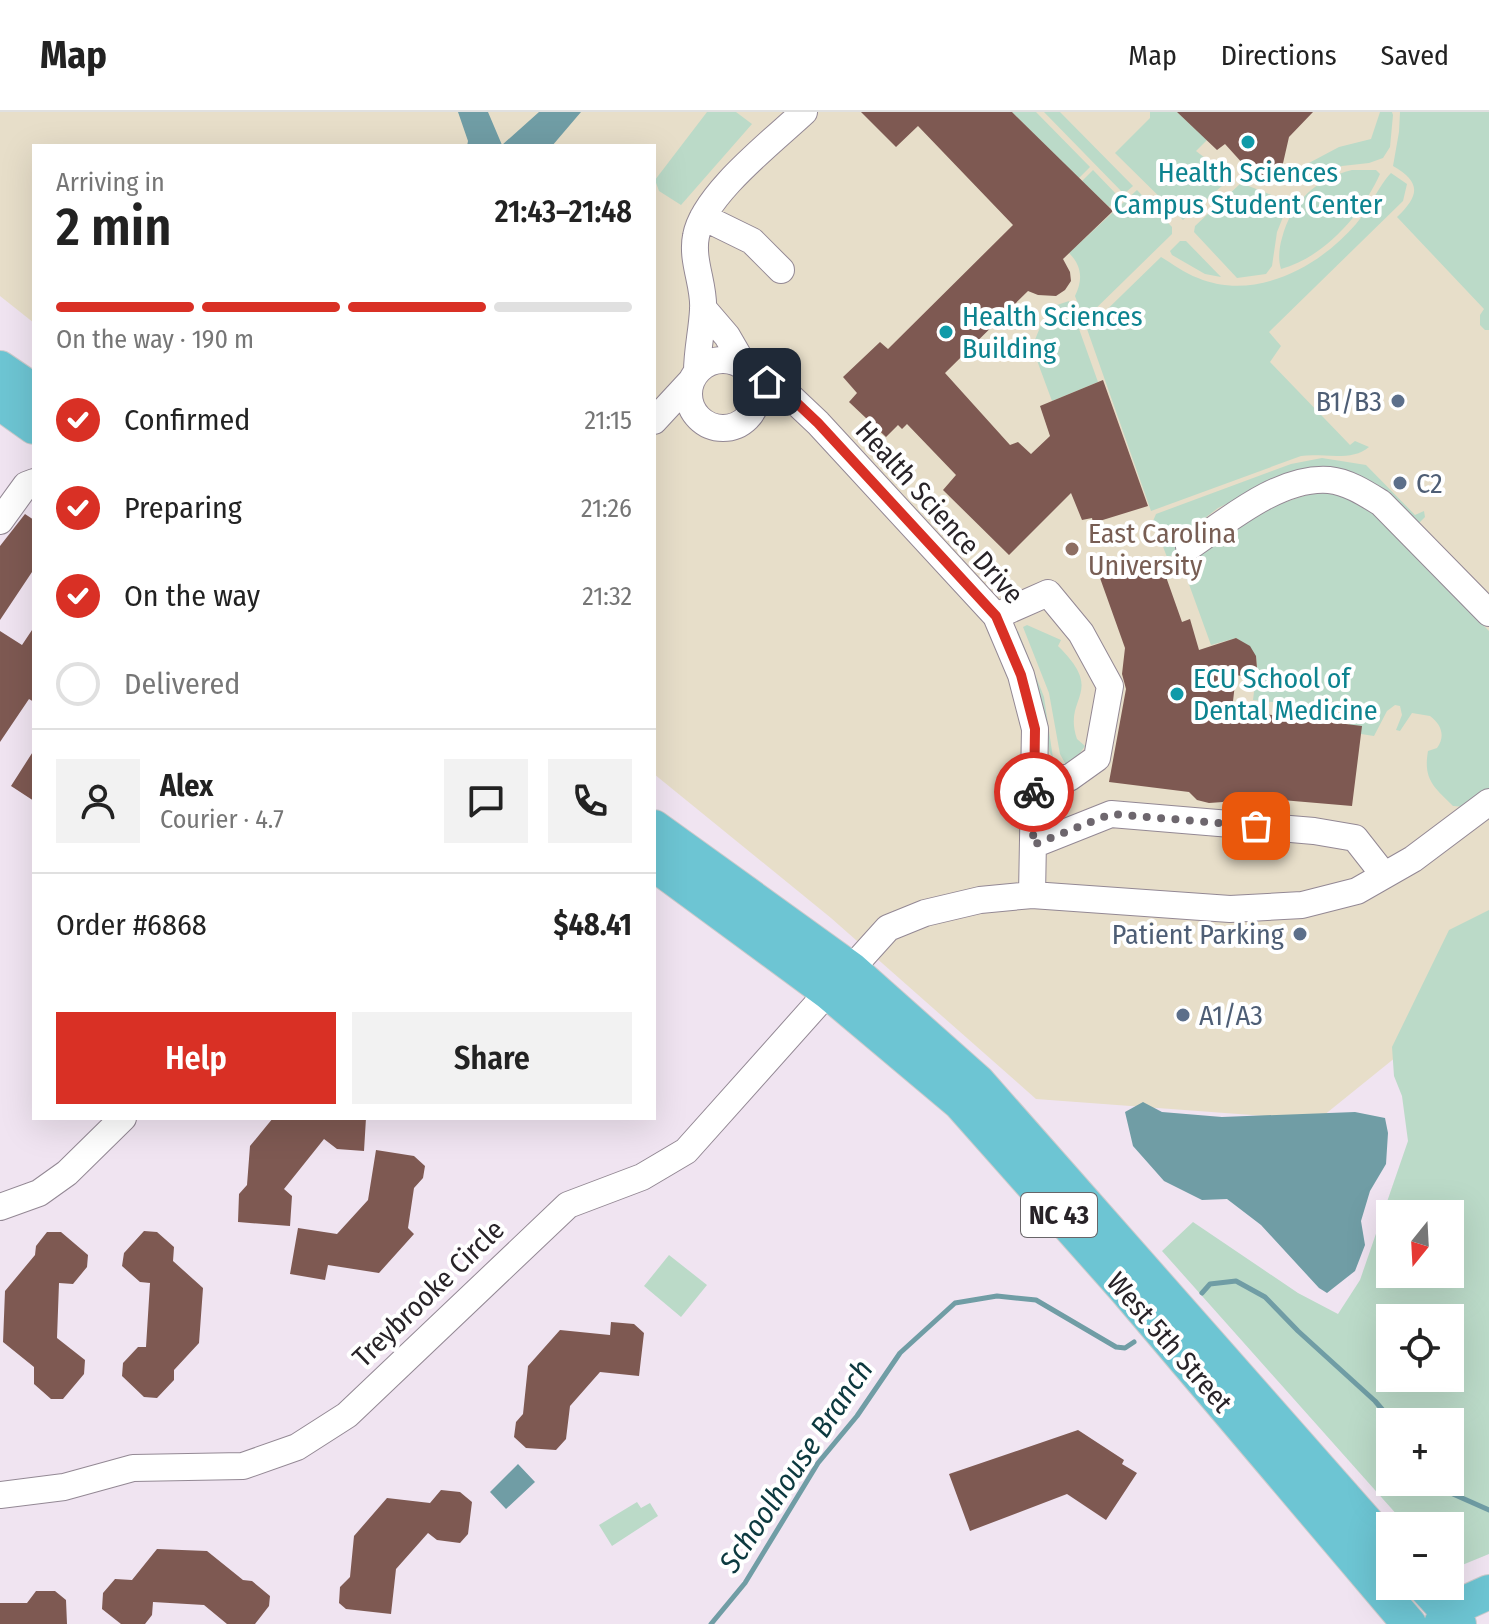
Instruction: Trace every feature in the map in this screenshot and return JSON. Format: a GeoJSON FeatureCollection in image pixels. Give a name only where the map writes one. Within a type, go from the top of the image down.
{"type":"FeatureCollection","features":[{"type":"Feature","properties":{"kind":"main road"},"geometry":{"type":"LineString","coordinates":[[0,368],[32,390]]}},
{"type":"Feature","properties":{"kind":"main road"},"geometry":{"type":"LineString","coordinates":[[0,403],[32,426]]}},
{"type":"Feature","properties":{"kind":"main road","name":"West 5th Street"},"geometry":{"type":"LineString","coordinates":[[656,829],[840,981],[978,1082],[1376,1533]]}},
{"type":"Feature","properties":{"kind":"main road","name":"West 5th Street"},"geometry":{"type":"LineString","coordinates":[[656,865],[840,981],[960,1103],[1176,1349],[1409,1624]]}},
{"type":"Feature","properties":{"kind":"main road"},"geometry":{"type":"LineString","coordinates":[[1434,1600],[1449,1620],[1489,1592]]}},
{"type":"Feature","properties":{"kind":"street"},"geometry":{"type":"LineString","coordinates":[[804,112],[717,194],[699,227],[695,252],[703,308],[690,404],[695,415],[713,427],[733,427],[750,416],[780,409],[809,415]]}},
{"type":"Feature","properties":{"kind":"street"},"geometry":{"type":"LineString","coordinates":[[699,227],[752,241],[777,275]]}},
{"type":"Feature","properties":{"kind":"street"},"geometry":{"type":"LineString","coordinates":[[703,308],[727,336],[749,371],[758,396],[750,416]]}},
{"type":"Feature","properties":{"kind":"street"},"geometry":{"type":"LineString","coordinates":[[656,419],[694,376],[715,360],[736,362],[749,371]]}},
{"type":"Feature","properties":{"kind":"street","name":"Health Science Drive"},"geometry":{"type":"LineString","coordinates":[[749,371],[782,389],[809,415],[996,616],[1021,675],[1035,729],[1032,895]]}},
{"type":"Feature","properties":{"kind":"street"},"geometry":{"type":"LineString","coordinates":[[656,427],[704,423]]}},
{"type":"Feature","properties":{"kind":"street"},"geometry":{"type":"LineString","coordinates":[[1189,547],[1253,502],[1292,486],[1328,480],[1359,489],[1381,503],[1489,613]]}},
{"type":"Feature","properties":{"kind":"street"},"geometry":{"type":"LineString","coordinates":[[0,521],[26,485],[32,483]]}},
{"type":"Feature","properties":{"kind":"street"},"geometry":{"type":"LineString","coordinates":[[996,616],[1048,593],[1081,633],[1110,686],[1097,758],[1069,778],[1034,778]]}},
{"type":"Feature","properties":{"kind":"street","name":"Treybrooke Circle"},"geometry":{"type":"LineString","coordinates":[[0,1495],[64,1487],[133,1468],[243,1466],[297,1447],[347,1415],[568,1205],[642,1177],[686,1151],[888,928],[925,913],[980,900],[1032,895],[1230,909],[1302,905],[1357,891],[1413,859],[1489,802]]}},
{"type":"Feature","properties":{"kind":"street"},"geometry":{"type":"LineString","coordinates":[[1033,845],[1111,814],[1314,831],[1355,838],[1384,875]]}},
{"type":"Feature","properties":{"kind":"street"},"geometry":{"type":"LineString","coordinates":[[0,1207],[39,1193],[67,1173],[121,1120]]}},
{"type":"Feature","properties":{"kind":"shaded area","name":"East Carolina University"},"geometry":{"type":"Polygon","coordinates":[[[0,112],[1489,112],[1489,982],[1318,1120],[1036,1099],[831,918],[656,776],[656,144],[32,144],[32,321],[0,296],[0,112]]]}},
{"type":"Feature","properties":{"kind":"green space"},"geometry":{"type":"Polygon","coordinates":[[[707,112],[736,112],[752,124],[681,205],[659,191],[656,179],[707,112]]]}},
{"type":"Feature","properties":{"kind":"green space"},"geometry":{"type":"Polygon","coordinates":[[[1012,112],[1036,112],[1090,167],[1079,178],[1012,112]]]}},
{"type":"Feature","properties":{"kind":"green space"},"geometry":{"type":"Polygon","coordinates":[[[1044,112],[1060,112],[1133,186],[1124,194],[1044,112]]]}},
{"type":"Feature","properties":{"kind":"green space"},"geometry":{"type":"Polygon","coordinates":[[[1150,112],[1177,112],[1207,140],[1196,151],[1231,178],[1183,220],[1115,153],[1150,118],[1150,112]]]}},
{"type":"Feature","properties":{"kind":"green space"},"geometry":{"type":"Polygon","coordinates":[[[1380,112],[1392,112],[1393,115],[1390,147],[1383,158],[1342,166],[1317,177],[1307,164],[1339,147],[1371,139],[1380,112]]]}},
{"type":"Feature","properties":{"kind":"green space"},"geometry":{"type":"Polygon","coordinates":[[[1400,112],[1489,112],[1489,330],[1480,325],[1480,315],[1484,309],[1397,217],[1410,202],[1414,189],[1409,178],[1393,166],[1400,112]]]}},
{"type":"Feature","properties":{"kind":"green space"},"geometry":{"type":"Polygon","coordinates":[[[1093,170],[1119,197],[1109,207],[1082,181],[1093,170]]]}},
{"type":"Feature","properties":{"kind":"green space"},"geometry":{"type":"Polygon","coordinates":[[[1352,170],[1376,170],[1380,174],[1363,204],[1327,244],[1312,255],[1281,269],[1279,254],[1282,238],[1299,203],[1327,179],[1352,170]]]}},
{"type":"Feature","properties":{"kind":"green space"},"geometry":{"type":"Polygon","coordinates":[[[1391,173],[1407,184],[1403,201],[1269,332],[1281,346],[1270,362],[1350,445],[1355,441],[1369,447],[1346,456],[1301,456],[1151,511],[1087,329],[1161,257],[1193,276],[1220,284],[1242,286],[1263,283],[1305,266],[1341,240],[1356,224],[1391,173]]]}},
{"type":"Feature","properties":{"kind":"green space"},"geometry":{"type":"Polygon","coordinates":[[[1241,183],[1289,202],[1277,232],[1272,266],[1266,274],[1237,278],[1194,232],[1195,226],[1241,183]]]}},
{"type":"Feature","properties":{"kind":"green space"},"geometry":{"type":"Polygon","coordinates":[[[1137,190],[1172,227],[1172,234],[1084,320],[1075,296],[1080,279],[1079,268],[1069,253],[1137,190]]]}},
{"type":"Feature","properties":{"kind":"green space"},"geometry":{"type":"Polygon","coordinates":[[[1180,241],[1186,241],[1221,277],[1205,274],[1172,255],[1170,251],[1180,241]]]}},
{"type":"Feature","properties":{"kind":"green space"},"geometry":{"type":"Polygon","coordinates":[[[1069,301],[1098,382],[1052,401],[1032,347],[1048,308],[1069,301]]]}},
{"type":"Feature","properties":{"kind":"green space"},"geometry":{"type":"Polygon","coordinates":[[[1322,458],[1366,465],[1415,515],[1424,511],[1425,517],[1419,523],[1382,491],[1272,482],[1218,508],[1178,539],[1187,557],[1273,506],[1313,493],[1337,493],[1364,505],[1489,631],[1489,794],[1465,807],[1453,806],[1435,788],[1429,776],[1428,751],[1437,748],[1442,735],[1430,716],[1412,713],[1400,731],[1396,730],[1402,715],[1400,706],[1395,705],[1387,711],[1374,736],[1361,734],[1349,725],[1350,710],[1253,700],[1256,656],[1236,638],[1211,645],[1178,554],[1167,557],[1153,521],[1156,514],[1291,464],[1322,458]]]}},
{"type":"Feature","properties":{"kind":"green space"},"geometry":{"type":"Polygon","coordinates":[[[1027,625],[1061,640],[1058,646],[1080,675],[1082,685],[1074,725],[1077,739],[1085,746],[1075,760],[1066,765],[1060,754],[1049,693],[1023,627],[1027,625]]]}},
{"type":"Feature","properties":{"kind":"green space"},"geometry":{"type":"Polygon","coordinates":[[[1016,631],[1044,697],[1053,758],[1040,700],[1016,631]]]}},
{"type":"Feature","properties":{"kind":"green space"},"geometry":{"type":"Polygon","coordinates":[[[1489,910],[1489,1554],[1464,1564],[1464,1512],[1395,1512],[1380,1496],[1464,1496],[1464,1408],[1376,1408],[1376,1491],[1162,1251],[1193,1222],[1298,1293],[1338,1314],[1360,1280],[1376,1234],[1376,1288],[1464,1288],[1464,1200],[1388,1200],[1408,1141],[1402,1096],[1394,1076],[1392,1047],[1449,930],[1489,910]]]}},
{"type":"Feature","properties":{"kind":"green space"},"geometry":{"type":"Polygon","coordinates":[[[669,1255],[707,1285],[681,1317],[644,1286],[669,1255]]]}},
{"type":"Feature","properties":{"kind":"green space"},"geometry":{"type":"Polygon","coordinates":[[[637,1502],[641,1508],[650,1503],[658,1516],[612,1546],[599,1525],[637,1502]]]}},
{"type":"Feature","properties":{"kind":"water"},"geometry":{"type":"Polygon","coordinates":[[[458,112],[488,112],[502,144],[467,144],[458,112]]]}},
{"type":"Feature","properties":{"kind":"water"},"geometry":{"type":"Polygon","coordinates":[[[539,112],[581,112],[554,144],[503,144],[539,112]]]}},
{"type":"Feature","properties":{"kind":"water"},"geometry":{"type":"Polygon","coordinates":[[[1143,1102],[1162,1112],[1222,1117],[1355,1112],[1385,1118],[1388,1133],[1386,1164],[1370,1191],[1361,1221],[1365,1245],[1355,1271],[1327,1293],[1261,1225],[1227,1199],[1202,1200],[1164,1181],[1133,1146],[1125,1112],[1143,1102]]]}},
{"type":"Feature","properties":{"kind":"water"},"geometry":{"type":"Polygon","coordinates":[[[518,1464],[535,1482],[506,1509],[490,1492],[518,1464]]]}},
{"type":"Feature","properties":{"kind":"building","name":"Health Sciences Building"},"geometry":{"type":"Polygon","coordinates":[[[861,112],[1012,112],[1113,211],[1063,259],[1071,281],[1065,290],[1056,296],[1028,291],[945,373],[1010,445],[1018,442],[1031,454],[1050,436],[1040,406],[1103,380],[1148,506],[1093,523],[1092,518],[1082,520],[1071,493],[1009,555],[943,490],[956,475],[907,424],[902,429],[898,425],[886,437],[849,402],[857,393],[843,377],[880,342],[888,349],[1013,225],[918,126],[896,147],[861,112]]]}},
{"type":"Feature","properties":{"kind":"building","name":"Health Sciences Campus Student Center"},"geometry":{"type":"Polygon","coordinates":[[[1177,112],[1313,112],[1289,137],[1281,172],[1254,176],[1225,144],[1217,150],[1177,112]]]}},
{"type":"Feature","properties":{"kind":"building"},"geometry":{"type":"Polygon","coordinates":[[[25,514],[32,519],[32,572],[0,620],[0,546],[25,514]]]}},
{"type":"Feature","properties":{"kind":"building","name":"ECU School of Dental Medicine"},"geometry":{"type":"Polygon","coordinates":[[[1159,557],[1182,622],[1190,619],[1199,650],[1236,638],[1250,646],[1256,656],[1257,668],[1253,678],[1236,675],[1232,710],[1362,726],[1352,806],[1233,796],[1223,802],[1209,803],[1197,800],[1189,792],[1109,782],[1126,689],[1122,674],[1125,648],[1100,578],[1159,557]]]}},
{"type":"Feature","properties":{"kind":"building"},"geometry":{"type":"Polygon","coordinates":[[[32,630],[32,701],[29,699],[0,742],[0,631],[22,645],[32,630]]]}},
{"type":"Feature","properties":{"kind":"building"},"geometry":{"type":"Polygon","coordinates":[[[32,753],[32,800],[11,786],[32,753]]]}},
{"type":"Feature","properties":{"kind":"building"},"geometry":{"type":"Polygon","coordinates":[[[271,1120],[366,1120],[364,1151],[337,1149],[324,1139],[284,1189],[292,1196],[290,1226],[238,1222],[239,1194],[247,1185],[250,1146],[271,1120]]]}},
{"type":"Feature","properties":{"kind":"building"},"geometry":{"type":"Polygon","coordinates":[[[376,1150],[414,1156],[425,1166],[423,1178],[414,1188],[408,1228],[414,1234],[379,1273],[328,1265],[325,1280],[290,1274],[298,1228],[337,1234],[368,1200],[376,1150]]]}},
{"type":"Feature","properties":{"kind":"building"},"geometry":{"type":"Polygon","coordinates":[[[144,1231],[157,1232],[174,1247],[173,1261],[203,1288],[199,1343],[174,1370],[174,1380],[157,1398],[144,1397],[122,1376],[123,1363],[138,1347],[146,1347],[150,1283],[140,1282],[122,1266],[124,1253],[144,1231]]]}},
{"type":"Feature","properties":{"kind":"building"},"geometry":{"type":"Polygon","coordinates":[[[47,1232],[61,1232],[88,1255],[87,1267],[73,1284],[59,1283],[57,1338],[85,1360],[84,1374],[63,1399],[51,1399],[34,1384],[34,1367],[3,1342],[5,1291],[35,1255],[36,1246],[47,1232]]]}},
{"type":"Feature","properties":{"kind":"building"},"geometry":{"type":"Polygon","coordinates":[[[611,1322],[634,1324],[644,1333],[639,1376],[600,1372],[570,1406],[566,1439],[556,1450],[526,1448],[514,1437],[516,1422],[523,1414],[528,1366],[560,1330],[610,1335],[611,1322]]]}},
{"type":"Feature","properties":{"kind":"building"},"geometry":{"type":"Polygon","coordinates":[[[1078,1430],[1124,1460],[1122,1464],[1137,1473],[1106,1520],[1067,1494],[970,1531],[949,1474],[1078,1430]]]}},
{"type":"Feature","properties":{"kind":"building"},"geometry":{"type":"Polygon","coordinates":[[[441,1490],[460,1492],[472,1502],[468,1534],[460,1543],[437,1540],[428,1533],[396,1569],[391,1614],[346,1609],[339,1603],[340,1587],[350,1577],[354,1536],[387,1498],[430,1503],[441,1490]]]}},
{"type":"Feature","properties":{"kind":"building"},"geometry":{"type":"Polygon","coordinates":[[[157,1549],[207,1551],[243,1580],[252,1581],[270,1596],[269,1606],[255,1624],[227,1624],[204,1605],[153,1602],[152,1615],[145,1624],[121,1624],[102,1609],[103,1593],[115,1579],[132,1580],[157,1549]]]}},
{"type":"Feature","properties":{"kind":"building"},"geometry":{"type":"Polygon","coordinates":[[[36,1591],[55,1591],[66,1600],[67,1624],[0,1624],[0,1603],[27,1603],[36,1591]]]}},
{"type":"Feature","properties":{"kind":"waterway","name":"Schoolhouse Branch"},"geometry":{"type":"LineString","coordinates":[[1202,1293],[1210,1284],[1236,1281],[1265,1297],[1381,1408]]}},
{"type":"Feature","properties":{"kind":"waterway","name":"Schoolhouse Branch"},"geometry":{"type":"LineString","coordinates":[[711,1624],[745,1583],[818,1463],[857,1416],[900,1353],[955,1303],[997,1296],[1036,1300],[1116,1347],[1125,1348],[1134,1342]]}},
{"type":"Feature","properties":{"kind":"waterway","name":"Schoolhouse Branch"},"geometry":{"type":"LineString","coordinates":[[1458,1496],[1489,1510]]}},
{"type":"Feature","properties":{"kind":"way so far"},"geometry":{"type":"LineString","coordinates":[[1034,792],[1033,845],[1111,814],[1256,826]]}},
{"type":"Feature","properties":{"kind":"place","name":"Health Sciences Campus Student Center"},"geometry":{"type":"Point","coordinates":[1248,142]}},
{"type":"Feature","properties":{"kind":"place","name":"Health Sciences Building"},"geometry":{"type":"Point","coordinates":[946,332]}},
{"type":"Feature","properties":{"kind":"place","name":"B1/B3"},"geometry":{"type":"Point","coordinates":[1398,401]}},
{"type":"Feature","properties":{"kind":"place","name":"C2"},"geometry":{"type":"Point","coordinates":[1400,483]}},
{"type":"Feature","properties":{"kind":"place","name":"East Carolina University"},"geometry":{"type":"Point","coordinates":[1072,549]}},
{"type":"Feature","properties":{"kind":"place","name":"ECU School of Dental Medicine"},"geometry":{"type":"Point","coordinates":[1177,694]}},
{"type":"Feature","properties":{"kind":"place","name":"Patient Parking"},"geometry":{"type":"Point","coordinates":[1300,934]}},
{"type":"Feature","properties":{"kind":"place","name":"A1/A3"},"geometry":{"type":"Point","coordinates":[1183,1015]}},
{"type":"Feature","properties":{"kind":"route"},"geometry":{"type":"LineString","coordinates":[[767,382],[782,389],[818,423],[996,616],[1021,675],[1035,729],[1034,792]]}}]}
